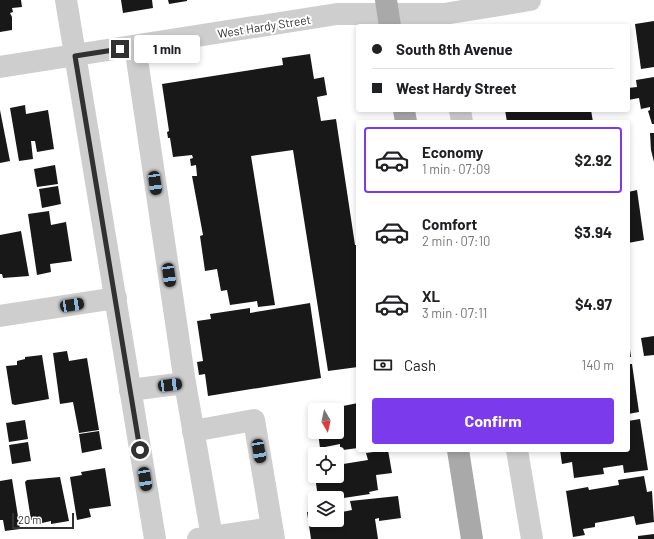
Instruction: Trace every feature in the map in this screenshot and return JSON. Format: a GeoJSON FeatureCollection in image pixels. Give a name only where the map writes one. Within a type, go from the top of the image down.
{"type":"FeatureCollection","features":[{"type":"Feature","properties":{"kind":"main road"},"geometry":{"type":"LineString","coordinates":[[458,452],[472,539]]}},
{"type":"Feature","properties":{"kind":"street"},"geometry":{"type":"LineString","coordinates":[[66,0],[116,298],[154,539]]}},
{"type":"Feature","properties":{"kind":"street","name":"West Hardy Street"},"geometry":{"type":"LineString","coordinates":[[0,67],[337,14],[444,14],[530,0]]}},
{"type":"Feature","properties":{"kind":"street"},"geometry":{"type":"LineString","coordinates":[[135,46],[193,431],[207,538],[273,534],[254,420],[193,431]]}},
{"type":"Feature","properties":{"kind":"street"},"geometry":{"type":"LineString","coordinates":[[0,316],[116,298]]}},
{"type":"Feature","properties":{"kind":"street"},"geometry":{"type":"LineString","coordinates":[[130,390],[185,383]]}},
{"type":"Feature","properties":{"kind":"street"},"geometry":{"type":"LineString","coordinates":[[517,452],[532,539]]}},
{"type":"Feature","properties":{"kind":"building"},"geometry":{"type":"Polygon","coordinates":[[[0,0],[21,0],[22,7],[12,8],[13,12],[10,13],[12,17],[12,30],[0,32],[0,0]]]}},
{"type":"Feature","properties":{"kind":"building"},"geometry":{"type":"Polygon","coordinates":[[[121,0],[152,0],[153,8],[123,13],[121,0]]]}},
{"type":"Feature","properties":{"kind":"building"},"geometry":{"type":"Polygon","coordinates":[[[168,0],[187,0],[187,1],[169,4],[168,0]]]}},
{"type":"Feature","properties":{"kind":"building"},"geometry":{"type":"Polygon","coordinates":[[[654,21],[654,67],[641,69],[635,24],[654,21]]]}},
{"type":"Feature","properties":{"kind":"building"},"geometry":{"type":"Polygon","coordinates":[[[310,54],[314,79],[324,77],[327,95],[317,97],[321,121],[336,119],[356,245],[356,367],[328,371],[293,150],[251,156],[275,305],[258,307],[257,301],[230,305],[227,290],[221,291],[217,269],[205,271],[200,236],[203,235],[192,176],[197,176],[196,165],[191,166],[190,159],[193,158],[192,155],[173,157],[170,138],[168,138],[167,132],[169,131],[162,84],[283,65],[282,58],[310,54]]]}},
{"type":"Feature","properties":{"kind":"building"},"geometry":{"type":"Polygon","coordinates":[[[654,77],[654,124],[652,124],[648,111],[650,110],[650,107],[641,109],[639,98],[630,100],[630,88],[637,87],[636,80],[654,77]]]}},
{"type":"Feature","properties":{"kind":"building"},"geometry":{"type":"Polygon","coordinates":[[[25,105],[26,114],[48,110],[54,149],[37,152],[35,141],[31,141],[33,159],[19,161],[10,108],[25,105]]]}},
{"type":"Feature","properties":{"kind":"building"},"geometry":{"type":"Polygon","coordinates":[[[0,110],[10,161],[0,163],[0,110]]]}},
{"type":"Feature","properties":{"kind":"building"},"geometry":{"type":"Polygon","coordinates":[[[505,112],[591,112],[593,120],[507,120],[505,112]]]}},
{"type":"Feature","properties":{"kind":"building"},"geometry":{"type":"Polygon","coordinates":[[[650,133],[654,133],[654,162],[651,150],[650,133]]]}},
{"type":"Feature","properties":{"kind":"building"},"geometry":{"type":"Polygon","coordinates":[[[55,165],[58,184],[37,187],[34,169],[55,165]]]}},
{"type":"Feature","properties":{"kind":"building"},"geometry":{"type":"Polygon","coordinates":[[[58,186],[61,204],[42,208],[39,189],[58,186]]]}},
{"type":"Feature","properties":{"kind":"building"},"geometry":{"type":"Polygon","coordinates":[[[637,190],[644,240],[630,243],[630,192],[637,190]]]}},
{"type":"Feature","properties":{"kind":"building"},"geometry":{"type":"Polygon","coordinates":[[[49,211],[51,225],[66,222],[72,261],[50,264],[51,272],[37,275],[28,214],[49,211]]]}},
{"type":"Feature","properties":{"kind":"building"},"geometry":{"type":"Polygon","coordinates":[[[21,231],[29,276],[3,278],[2,274],[0,274],[0,235],[21,231]]]}},
{"type":"Feature","properties":{"kind":"building"},"geometry":{"type":"Polygon","coordinates":[[[310,303],[321,378],[208,396],[205,374],[199,375],[197,362],[203,361],[197,321],[211,319],[210,314],[250,308],[250,313],[310,303]]]}},
{"type":"Feature","properties":{"kind":"building"},"geometry":{"type":"Polygon","coordinates":[[[654,336],[654,355],[644,356],[641,338],[654,336]]]}},
{"type":"Feature","properties":{"kind":"building"},"geometry":{"type":"Polygon","coordinates":[[[67,351],[69,361],[87,358],[99,430],[79,433],[73,402],[60,404],[53,353],[67,351]]]}},
{"type":"Feature","properties":{"kind":"building"},"geometry":{"type":"Polygon","coordinates":[[[42,355],[49,399],[15,405],[12,404],[6,366],[17,365],[17,361],[25,359],[25,357],[42,355]]]}},
{"type":"Feature","properties":{"kind":"building"},"geometry":{"type":"Polygon","coordinates":[[[630,364],[632,364],[639,412],[630,414],[630,364]]]}},
{"type":"Feature","properties":{"kind":"building"},"geometry":{"type":"Polygon","coordinates":[[[356,403],[356,448],[344,450],[344,447],[340,447],[340,444],[320,447],[319,439],[344,439],[344,406],[356,403]]]}},
{"type":"Feature","properties":{"kind":"building"},"geometry":{"type":"Polygon","coordinates":[[[640,419],[648,470],[624,473],[623,465],[603,468],[604,474],[574,478],[572,462],[562,464],[560,452],[630,452],[630,421],[640,419]]]}},
{"type":"Feature","properties":{"kind":"building"},"geometry":{"type":"Polygon","coordinates":[[[25,420],[28,439],[9,442],[6,423],[25,420]]]}},
{"type":"Feature","properties":{"kind":"building"},"geometry":{"type":"Polygon","coordinates":[[[99,431],[102,449],[82,453],[79,434],[99,431]]]}},
{"type":"Feature","properties":{"kind":"building"},"geometry":{"type":"Polygon","coordinates":[[[28,442],[31,461],[12,464],[9,445],[28,442]]]}},
{"type":"Feature","properties":{"kind":"building"},"geometry":{"type":"Polygon","coordinates":[[[388,452],[392,473],[376,475],[378,490],[369,492],[370,494],[344,498],[344,491],[317,491],[316,483],[344,483],[344,464],[368,460],[366,453],[388,452]]]}},
{"type":"Feature","properties":{"kind":"building"},"geometry":{"type":"Polygon","coordinates":[[[105,468],[111,506],[89,509],[91,517],[77,520],[70,477],[82,475],[81,472],[105,468]]]}},
{"type":"Feature","properties":{"kind":"building"},"geometry":{"type":"Polygon","coordinates":[[[644,476],[647,492],[652,491],[654,522],[636,525],[634,516],[595,523],[595,527],[583,529],[585,535],[573,537],[566,491],[588,487],[589,490],[619,485],[618,480],[644,476]]]}},
{"type":"Feature","properties":{"kind":"building"},"geometry":{"type":"Polygon","coordinates":[[[60,477],[69,521],[51,524],[51,521],[42,523],[42,519],[31,520],[25,482],[27,480],[60,477]]]}},
{"type":"Feature","properties":{"kind":"building"},"geometry":{"type":"Polygon","coordinates":[[[12,479],[20,529],[5,531],[3,520],[0,520],[0,481],[12,479]]]}},
{"type":"Feature","properties":{"kind":"building"},"geometry":{"type":"Polygon","coordinates":[[[398,496],[401,518],[379,521],[379,518],[375,519],[378,539],[311,539],[309,527],[344,527],[344,512],[352,510],[350,501],[398,496]]]}},
{"type":"Feature","properties":{"kind":"building"},"geometry":{"type":"Polygon","coordinates":[[[654,534],[654,539],[638,539],[638,536],[654,534]]]}},
{"type":"Feature","properties":{"kind":"route"},"geometry":{"type":"LineString","coordinates":[[120,49],[75,56],[140,450]]}}]}
